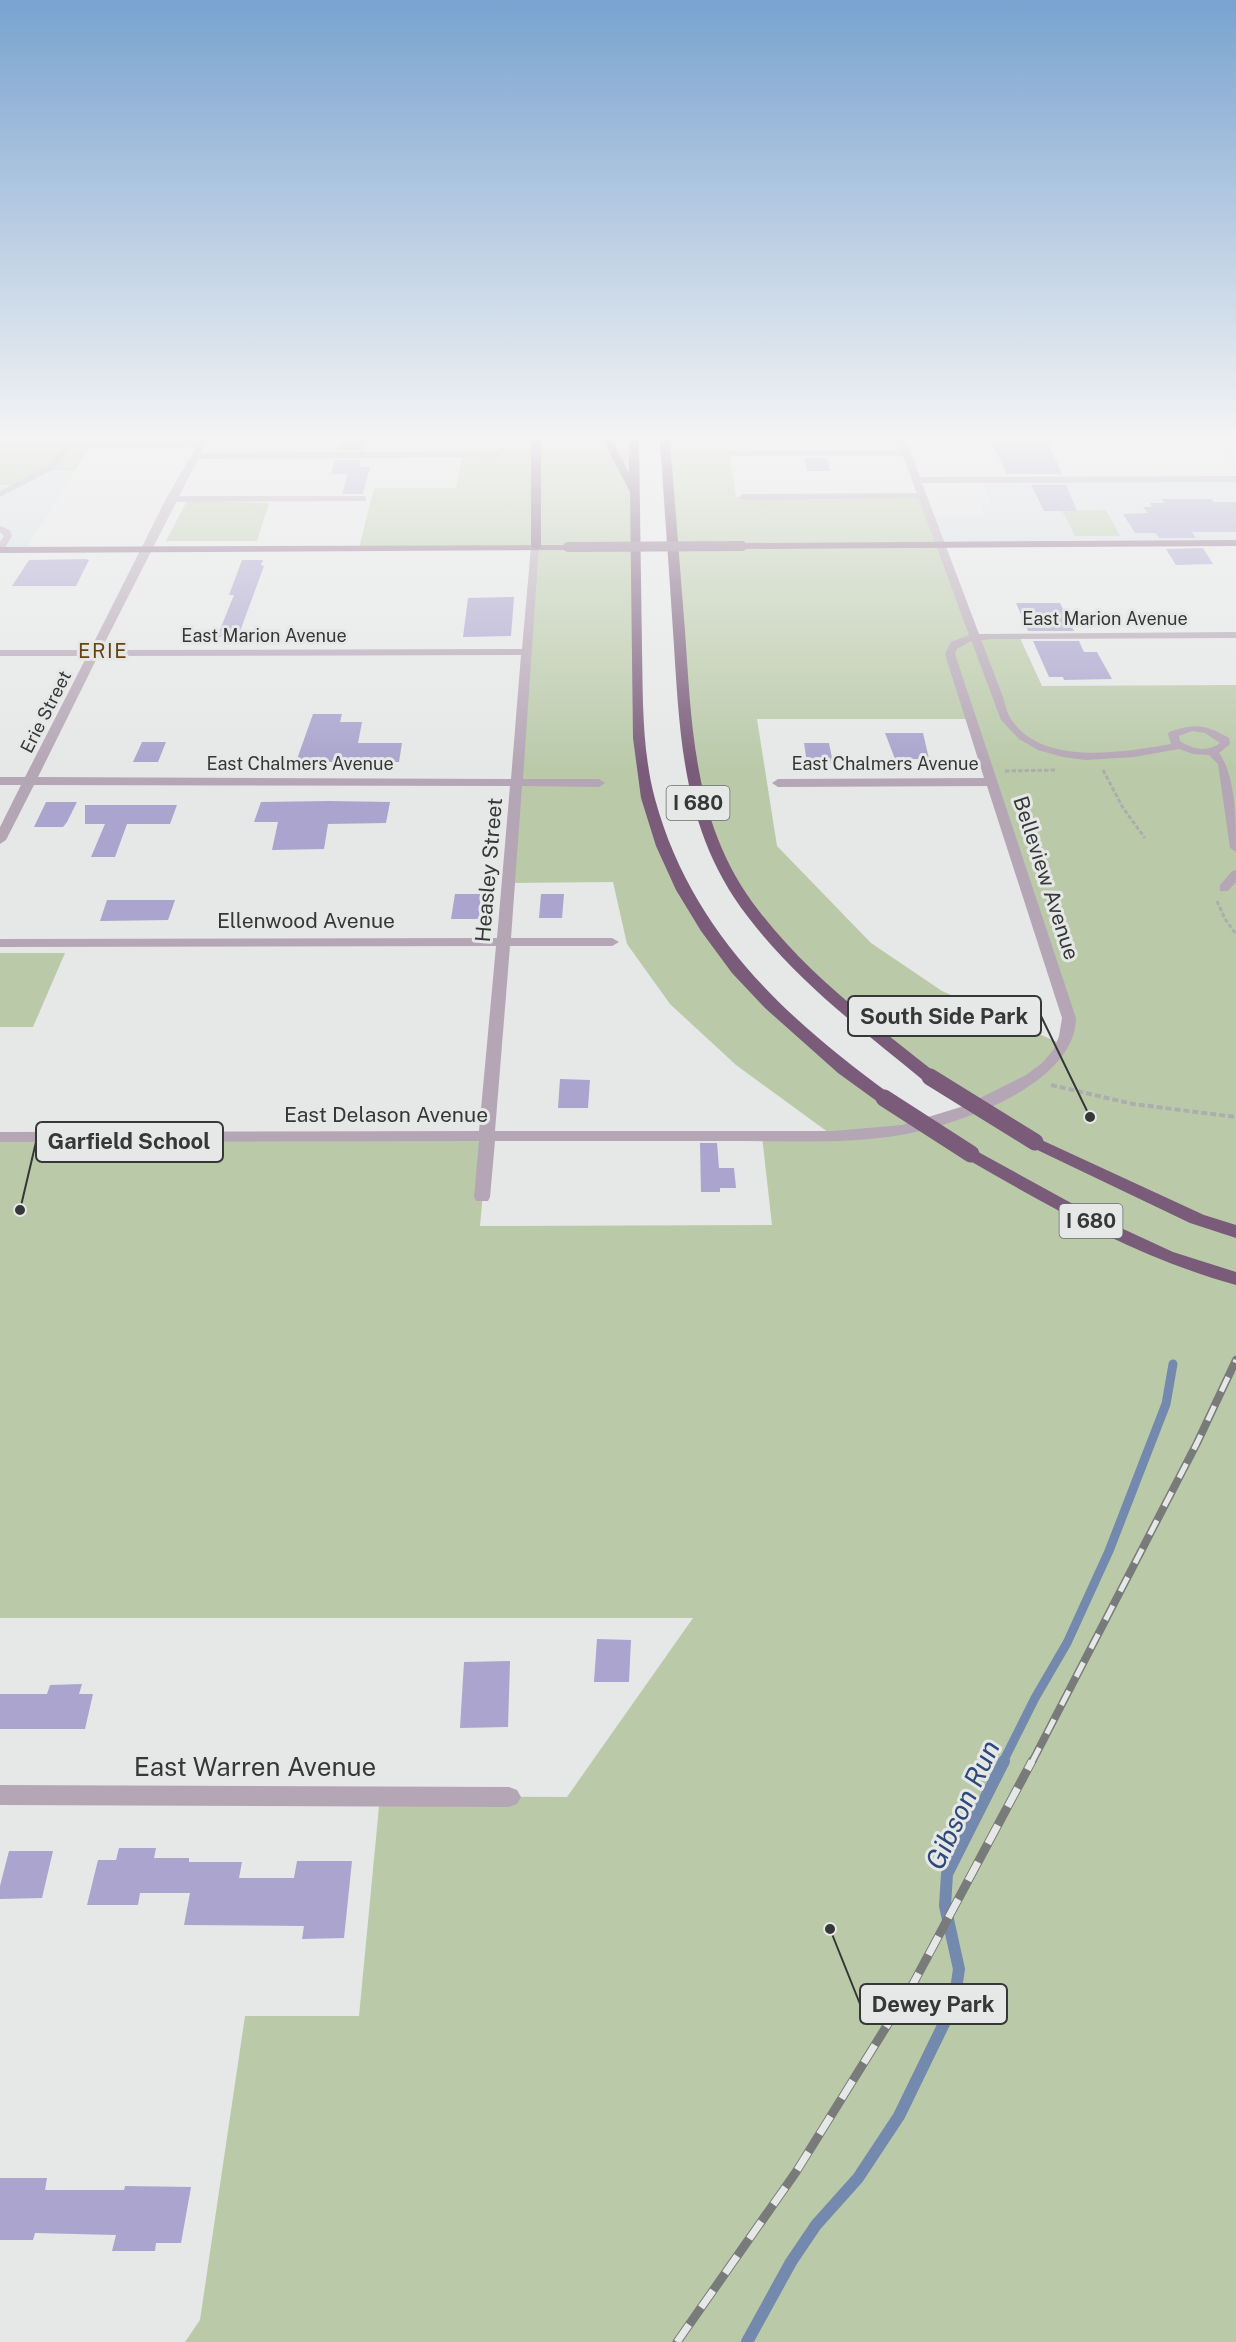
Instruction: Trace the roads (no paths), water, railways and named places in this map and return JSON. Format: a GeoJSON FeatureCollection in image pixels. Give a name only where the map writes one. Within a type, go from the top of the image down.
{"type":"FeatureCollection","features":[{"type":"Feature","properties":{"kind":"highway","name":"I 680"},"geometry":{"type":"LineString","coordinates":[[635,549],[637,694],[648,797],[668,861],[688,902],[706,928],[779,1015],[809,1043],[884,1098],[971,1154],[1086,1219],[1166,1256],[1228,1280]]}},
{"type":"Feature","properties":{"kind":"highway","name":"I 680"},"geometry":{"type":"LineString","coordinates":[[673,549],[687,746],[695,793],[713,846],[754,914],[807,975],[930,1077],[1035,1142],[1197,1218],[1236,1232]]}},
{"type":"Feature","properties":{"kind":"main road"},"geometry":{"type":"LineString","coordinates":[[0,550],[103,549]]}},
{"type":"Feature","properties":{"kind":"street","name":"Erie Street"},"geometry":{"type":"LineString","coordinates":[[0,840],[146,549]]}},
{"type":"Feature","properties":{"kind":"street","name":"Heasley Street"},"geometry":{"type":"LineString","coordinates":[[482,1197],[536,549]]}},
{"type":"Feature","properties":{"kind":"street"},"geometry":{"type":"LineString","coordinates":[[943,549],[975,637]]}},
{"type":"Feature","properties":{"kind":"street","name":"East Marion Avenue"},"geometry":{"type":"LineString","coordinates":[[975,637],[1236,635]]}},
{"type":"Feature","properties":{"kind":"street","name":"Belleview Avenue"},"geometry":{"type":"LineString","coordinates":[[772,1136],[833,1136],[910,1128],[993,1101],[1030,1078],[1058,1055],[1068,1032],[1069,1018],[997,777],[950,654],[954,645],[975,637]]}},
{"type":"Feature","properties":{"kind":"street","name":"East Marion Avenue"},"geometry":{"type":"LineString","coordinates":[[0,653],[527,652]]}},
{"type":"Feature","properties":{"kind":"street","name":"East Chalmers Avenue"},"geometry":{"type":"LineString","coordinates":[[778,783],[997,777]]}},
{"type":"Feature","properties":{"kind":"street","name":"East Chalmers Avenue"},"geometry":{"type":"LineString","coordinates":[[0,782],[599,783]]}},
{"type":"Feature","properties":{"kind":"street","name":"Ellenwood Avenue"},"geometry":{"type":"LineString","coordinates":[[0,943],[612,942]]}},
{"type":"Feature","properties":{"kind":"street","name":"East Delason Avenue"},"geometry":{"type":"LineString","coordinates":[[0,1137],[772,1136]]}},
{"type":"Feature","properties":{"kind":"street","name":"East Warren Avenue"},"geometry":{"type":"LineString","coordinates":[[0,1795],[509,1797]]}},
{"type":"Feature","properties":{"kind":"lane"},"geometry":{"type":"LineString","coordinates":[[975,637],[1006,720],[1014,731],[1030,743],[1058,752],[1094,756],[1179,746],[1194,751],[1211,751],[1223,747],[1225,740],[1208,730],[1191,728],[1177,731],[1172,738],[1179,746]]}},
{"type":"Feature","properties":{"kind":"lane"},"geometry":{"type":"LineString","coordinates":[[1211,751],[1222,763],[1225,772],[1236,848]]}},
{"type":"Feature","properties":{"kind":"lane"},"geometry":{"type":"LineString","coordinates":[[1224,888],[1236,874]]}},
{"type":"Feature","properties":{"kind":"waterway","name":"Gibson Run"},"geometry":{"type":"LineString","coordinates":[[1003,1762],[1035,1698],[1067,1643],[1109,1551],[1166,1404],[1173,1364]]}},
{"type":"Feature","properties":{"kind":"waterway","name":"Gibson Run"},"geometry":{"type":"LineString","coordinates":[[747,2342],[791,2262],[816,2225],[858,2178],[899,2116],[954,2003],[959,1969],[945,1906],[947,1874],[1004,1761]]}},
{"type":"Feature","properties":{"kind":"railway"},"geometry":{"type":"LineString","coordinates":[[1032,1762],[1197,1443],[1236,1360]]}},
{"type":"Feature","properties":{"kind":"railway"},"geometry":{"type":"LineString","coordinates":[[677,2342],[796,2172],[914,1982],[1032,1761]]}},
{"type":"Feature","properties":{"kind":"place","name":"South Side Park"},"geometry":{"type":"Point","coordinates":[1090,1117]}},
{"type":"Feature","properties":{"kind":"place","name":"Garfield School"},"geometry":{"type":"Point","coordinates":[20,1210]}},
{"type":"Feature","properties":{"kind":"place","name":"Dewey Park"},"geometry":{"type":"Point","coordinates":[830,1929]}},
{"type":"Feature","properties":{"kind":"district","name":"ERIE"},"geometry":{"type":"Point","coordinates":[103,651]}}]}
